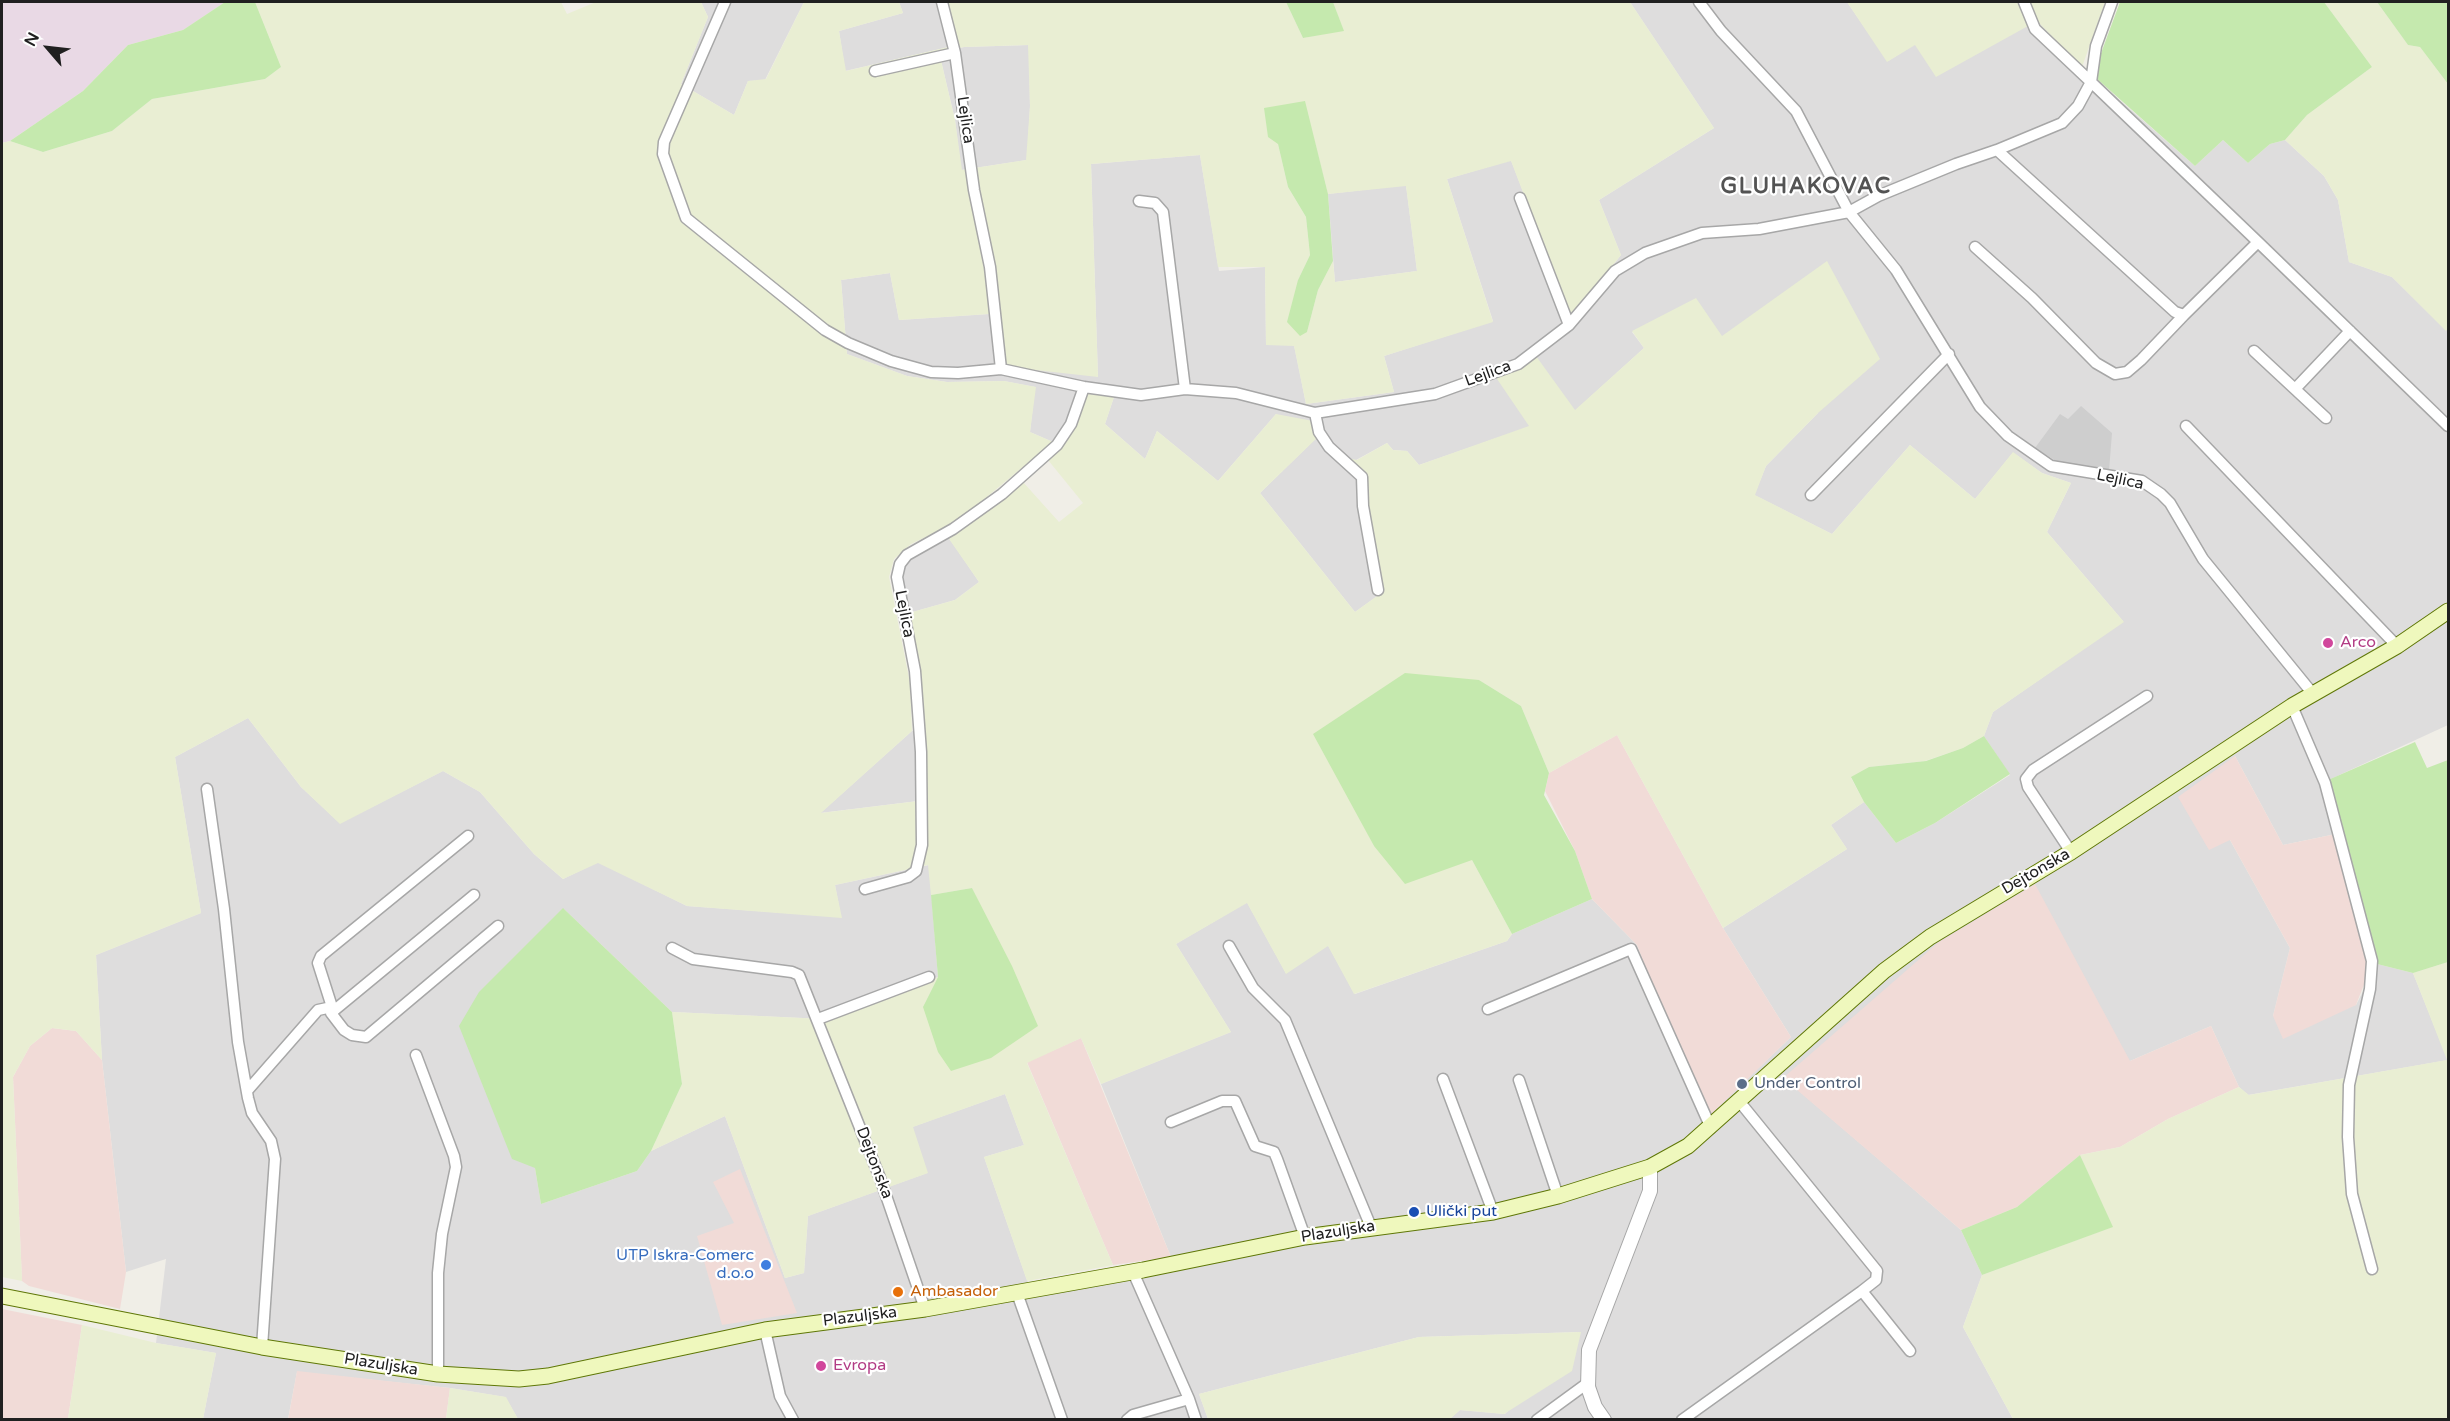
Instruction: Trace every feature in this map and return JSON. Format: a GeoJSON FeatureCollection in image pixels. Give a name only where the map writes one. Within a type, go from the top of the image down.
{"type":"FeatureCollection","features":[{"type":"Feature","properties":{"kind":"main road","name":"Dejtonska"},"geometry":{"type":"LineString","coordinates":[[1650,1167],[1688,1146],[1711,1128],[1884,970],[1969,912],[2071,852],[2292,706],[2397,646],[2448,611]]}},
{"type":"Feature","properties":{"kind":"main road","name":"Plazuljska"},"geometry":{"type":"LineString","coordinates":[[2,1296],[262,1347],[438,1374],[496,1379],[548,1376],[765,1330],[925,1309],[1133,1272],[1305,1237],[1493,1212],[1558,1196],[1650,1167]]}},
{"type":"Feature","properties":{"kind":"street"},"geometry":{"type":"LineString","coordinates":[[725,2],[664,142],[663,154],[686,218],[825,330],[848,343],[891,361],[931,372],[958,373],[1001,369]]}},
{"type":"Feature","properties":{"kind":"street","name":"Lejlica"},"geometry":{"type":"LineString","coordinates":[[942,2],[955,53],[974,190],[990,267],[1001,369],[1084,387],[1141,395],[1185,389],[1236,393],[1315,413],[1435,394],[1518,364],[1569,325],[1615,271],[1645,253],[1702,234],[1759,229],[1849,212],[1878,196],[2062,123],[2078,106],[2091,82]]}},
{"type":"Feature","properties":{"kind":"street","name":"Lejlica"},"geometry":{"type":"LineString","coordinates":[[1700,2],[1721,32],[1796,111],[1849,212],[1896,270],[1980,407],[2008,436],[2044,463],[2064,470],[2142,481],[2161,494],[2170,503],[2203,560],[2313,694]]}},
{"type":"Feature","properties":{"kind":"street"},"geometry":{"type":"LineString","coordinates":[[2024,2],[2035,29],[2448,426]]}},
{"type":"Feature","properties":{"kind":"street"},"geometry":{"type":"LineString","coordinates":[[2091,82],[2096,46],[2112,2]]}},
{"type":"Feature","properties":{"kind":"street"},"geometry":{"type":"LineString","coordinates":[[875,71],[955,53]]}},
{"type":"Feature","properties":{"kind":"street"},"geometry":{"type":"LineString","coordinates":[[1997,150],[2167,308],[2184,315]]}},
{"type":"Feature","properties":{"kind":"street"},"geometry":{"type":"LineString","coordinates":[[1520,198],[1569,325]]}},
{"type":"Feature","properties":{"kind":"street"},"geometry":{"type":"LineString","coordinates":[[1139,201],[1155,203],[1163,212],[1185,389]]}},
{"type":"Feature","properties":{"kind":"street"},"geometry":{"type":"LineString","coordinates":[[1975,247],[2032,298],[2096,363],[2115,374],[2127,372],[2258,242]]}},
{"type":"Feature","properties":{"kind":"street"},"geometry":{"type":"LineString","coordinates":[[2295,389],[2350,331]]}},
{"type":"Feature","properties":{"kind":"street"},"geometry":{"type":"LineString","coordinates":[[2254,351],[2326,418]]}},
{"type":"Feature","properties":{"kind":"street"},"geometry":{"type":"LineString","coordinates":[[1811,495],[1949,354]]}},
{"type":"Feature","properties":{"kind":"street","name":"Lejlica"},"geometry":{"type":"LineString","coordinates":[[865,888],[908,877],[916,871],[922,844],[921,752],[915,671],[897,577],[900,564],[907,555],[953,529],[1002,494],[1057,445],[1071,424],[1084,387]]}},
{"type":"Feature","properties":{"kind":"street"},"geometry":{"type":"LineString","coordinates":[[1315,413],[1319,432],[1329,447],[1362,477],[1363,506],[1378,590]]}},
{"type":"Feature","properties":{"kind":"street"},"geometry":{"type":"LineString","coordinates":[[2186,426],[2397,646]]}},
{"type":"Feature","properties":{"kind":"street"},"geometry":{"type":"LineString","coordinates":[[2071,852],[2028,787],[2026,779],[2033,770],[2147,696]]}},
{"type":"Feature","properties":{"kind":"street"},"geometry":{"type":"LineString","coordinates":[[2292,706],[2325,783],[2372,961],[2370,989],[2349,1085],[2348,1137],[2352,1194],[2372,1269]]}},
{"type":"Feature","properties":{"kind":"street"},"geometry":{"type":"LineString","coordinates":[[207,789],[224,909],[238,1042],[247,1091],[252,1113],[271,1141],[275,1159],[262,1347]]}},
{"type":"Feature","properties":{"kind":"street"},"geometry":{"type":"LineString","coordinates":[[468,836],[321,956],[318,963],[331,1010],[352,1035],[366,1037],[498,926]]}},
{"type":"Feature","properties":{"kind":"street"},"geometry":{"type":"LineString","coordinates":[[247,1091],[318,1010],[331,1010],[474,895]]}},
{"type":"Feature","properties":{"kind":"street"},"geometry":{"type":"LineString","coordinates":[[1229,946],[1253,988],[1285,1020],[1371,1227]]}},
{"type":"Feature","properties":{"kind":"street","name":"Dejtonska"},"geometry":{"type":"LineString","coordinates":[[672,948],[693,959],[795,973],[818,1019],[880,1178],[925,1309]]}},
{"type":"Feature","properties":{"kind":"street"},"geometry":{"type":"LineString","coordinates":[[1488,1009],[1631,949],[1711,1128]]}},
{"type":"Feature","properties":{"kind":"street"},"geometry":{"type":"LineString","coordinates":[[818,1019],[929,977]]}},
{"type":"Feature","properties":{"kind":"street"},"geometry":{"type":"LineString","coordinates":[[416,1055],[454,1156],[456,1167],[442,1234],[438,1273],[438,1374]]}},
{"type":"Feature","properties":{"kind":"street"},"geometry":{"type":"LineString","coordinates":[[1443,1079],[1493,1212]]}},
{"type":"Feature","properties":{"kind":"street"},"geometry":{"type":"LineString","coordinates":[[1519,1080],[1558,1196]]}},
{"type":"Feature","properties":{"kind":"street"},"geometry":{"type":"LineString","coordinates":[[1171,1122],[1222,1101],[1235,1101],[1256,1146],[1274,1152],[1305,1237]]}},
{"type":"Feature","properties":{"kind":"street"},"geometry":{"type":"LineString","coordinates":[[1682,1419],[1876,1280],[1877,1271],[1739,1101]]}},
{"type":"Feature","properties":{"kind":"street"},"geometry":{"type":"LineString","coordinates":[[1604,1419],[1595,1407],[1589,1382],[1588,1350],[1650,1191],[1650,1167]]}},
{"type":"Feature","properties":{"kind":"street"},"geometry":{"type":"LineString","coordinates":[[1133,1272],[1196,1419]]}},
{"type":"Feature","properties":{"kind":"street"},"geometry":{"type":"LineString","coordinates":[[1862,1291],[1910,1352]]}},
{"type":"Feature","properties":{"kind":"street"},"geometry":{"type":"LineString","coordinates":[[1017,1293],[1062,1419]]}},
{"type":"Feature","properties":{"kind":"street"},"geometry":{"type":"LineString","coordinates":[[765,1330],[780,1396],[793,1419]]}},
{"type":"Feature","properties":{"kind":"street"},"geometry":{"type":"LineString","coordinates":[[1537,1419],[1589,1382]]}},
{"type":"Feature","properties":{"kind":"street"},"geometry":{"type":"LineString","coordinates":[[1127,1419],[1133,1415],[1189,1399]]}},
{"type":"Feature","properties":{"kind":"shaded area"},"geometry":{"type":"Polygon","coordinates":[[[2,2],[225,2],[183,30],[128,45],[83,91],[10,141],[2,143],[2,2]]]}},
{"type":"Feature","properties":{"kind":"shaded area"},"geometry":{"type":"Polygon","coordinates":[[[701,2],[804,2],[765,80],[748,81],[734,115],[681,84],[708,17],[701,2]]]}},
{"type":"Feature","properties":{"kind":"shaded area"},"geometry":{"type":"Polygon","coordinates":[[[899,2],[936,2],[949,47],[845,71],[839,31],[903,13],[899,2]]]}},
{"type":"Feature","properties":{"kind":"shaded area"},"geometry":{"type":"Polygon","coordinates":[[[1630,2],[1847,2],[1888,61],[1915,44],[2037,20],[2082,67],[2195,166],[2223,140],[2248,163],[2270,144],[2285,140],[2324,176],[2338,200],[2349,262],[2392,277],[2446,330],[2448,327],[2448,725],[2322,783],[2336,834],[2283,845],[2235,756],[2230,840],[2290,948],[2273,1016],[2356,1005],[2377,964],[2413,973],[2448,1060],[2248,1095],[2239,1087],[2211,1026],[2130,1061],[1783,1077],[1961,1230],[1982,1275],[1963,1327],[2013,1419],[1449,1419],[1460,1410],[1505,1414],[1580,1332],[1419,1337],[1199,1394],[1208,1419],[518,1419],[505,1397],[450,1388],[297,1372],[288,1419],[203,1419],[216,1353],[156,1343],[166,1259],[126,1272],[102,1060],[96,955],[201,913],[175,757],[248,718],[301,787],[340,823],[443,771],[480,792],[534,854],[563,879],[598,862],[687,906],[841,917],[835,885],[929,865],[938,977],[824,1019],[672,1012],[564,909],[535,1168],[541,1204],[637,1171],[651,1151],[725,1116],[785,1278],[804,1273],[808,1216],[927,1173],[912,1127],[1005,1094],[1024,1145],[984,1157],[1033,1297],[1175,1272],[1101,1084],[1231,1032],[1176,944],[1247,902],[1286,973],[1328,945],[1355,994],[1507,941],[1512,934],[1592,899],[1637,945],[1704,1120],[1791,1037],[1723,928],[1847,849],[1831,825],[1864,802],[1896,843],[1935,823],[2010,775],[1984,736],[1993,712],[2123,621],[2047,532],[2071,483],[2042,473],[2013,453],[1975,499],[1910,445],[1832,534],[1754,495],[1766,466],[1818,413],[1721,337],[1632,332],[1644,348],[1575,411],[1419,465],[1407,451],[1393,450],[1387,443],[1356,460],[1361,471],[1380,594],[1355,612],[1260,493],[1317,437],[1276,414],[1218,481],[1157,431],[1145,459],[1105,424],[1114,397],[1079,393],[1068,419],[1053,442],[1030,432],[1035,387],[1004,381],[947,382],[907,376],[847,354],[841,280],[890,273],[899,320],[989,314],[1098,377],[1091,164],[1200,155],[1219,271],[1265,267],[1266,344],[1294,345],[1306,404],[1394,392],[1384,356],[1493,321],[1447,179],[1511,160],[1571,317],[1621,255],[1599,200],[1714,128],[1630,2]]]}},
{"type":"Feature","properties":{"kind":"shaded area"},"geometry":{"type":"Polygon","coordinates":[[[1029,45],[1030,106],[1027,160],[961,170],[955,120],[939,52],[964,47],[1029,45]]]}},
{"type":"Feature","properties":{"kind":"shaded area"},"geometry":{"type":"Polygon","coordinates":[[[1406,185],[1417,271],[1335,282],[1328,194],[1406,185]]]}},
{"type":"Feature","properties":{"kind":"shaded area"},"geometry":{"type":"Polygon","coordinates":[[[2081,406],[2112,433],[2109,471],[2058,462],[2035,448],[2060,414],[2068,419],[2081,406]]]}},
{"type":"Feature","properties":{"kind":"shaded area"},"geometry":{"type":"Polygon","coordinates":[[[948,536],[979,582],[955,600],[909,613],[903,594],[902,568],[908,559],[948,536]]]}},
{"type":"Feature","properties":{"kind":"shaded area"},"geometry":{"type":"Polygon","coordinates":[[[912,731],[915,731],[918,801],[820,813],[912,731]]]}},
{"type":"Feature","properties":{"kind":"shaded area"},"geometry":{"type":"Polygon","coordinates":[[[1617,735],[1723,928],[1791,1037],[1704,1121],[1637,945],[1592,899],[1575,851],[1545,791],[1549,773],[1617,735]]]}},
{"type":"Feature","properties":{"kind":"shaded area"},"geometry":{"type":"Polygon","coordinates":[[[2235,756],[2283,845],[2336,834],[2370,969],[2356,1005],[2283,1039],[2273,1016],[2290,948],[2230,840],[2209,850],[2178,797],[2235,756]]]}},
{"type":"Feature","properties":{"kind":"shaded area"},"geometry":{"type":"Polygon","coordinates":[[[2035,884],[2130,1061],[2211,1026],[2239,1087],[2168,1119],[2120,1147],[2080,1155],[2017,1207],[1961,1230],[1783,1078],[1939,942],[2035,884]]]}},
{"type":"Feature","properties":{"kind":"shaded area"},"geometry":{"type":"Polygon","coordinates":[[[52,1028],[76,1031],[102,1060],[126,1272],[120,1309],[29,1286],[22,1281],[13,1077],[30,1046],[52,1028]]]}},
{"type":"Feature","properties":{"kind":"shaded area"},"geometry":{"type":"Polygon","coordinates":[[[1081,1038],[1171,1257],[1113,1265],[1027,1062],[1081,1038]]]}},
{"type":"Feature","properties":{"kind":"shaded area"},"geometry":{"type":"Polygon","coordinates":[[[740,1169],[797,1313],[722,1325],[697,1236],[734,1223],[713,1182],[740,1169]]]}},
{"type":"Feature","properties":{"kind":"shaded area"},"geometry":{"type":"Polygon","coordinates":[[[2,1309],[82,1325],[68,1419],[2,1419],[2,1309]]]}},
{"type":"Feature","properties":{"kind":"shaded area"},"geometry":{"type":"Polygon","coordinates":[[[297,1371],[450,1388],[446,1419],[288,1420],[297,1371]]]}},
{"type":"Feature","properties":{"kind":"green space"},"geometry":{"type":"Polygon","coordinates":[[[225,2],[255,2],[281,67],[265,79],[152,99],[112,131],[43,152],[10,141],[83,91],[128,45],[183,30],[225,2]]]}},
{"type":"Feature","properties":{"kind":"green space"},"geometry":{"type":"Polygon","coordinates":[[[255,2],[561,2],[567,14],[596,2],[701,2],[708,17],[681,84],[734,115],[748,81],[766,79],[804,2],[899,2],[903,13],[839,31],[846,71],[948,47],[936,2],[1286,2],[1303,38],[1343,30],[1333,2],[1630,2],[1714,128],[1599,200],[1621,255],[1571,318],[1511,161],[1447,179],[1493,322],[1384,356],[1394,392],[1306,404],[1294,346],[1266,345],[1265,267],[1218,267],[1200,155],[1091,164],[1098,377],[999,366],[989,314],[899,320],[890,273],[841,280],[847,354],[907,376],[947,382],[1004,381],[1036,387],[1030,432],[1053,442],[976,506],[942,529],[911,544],[894,559],[889,577],[910,683],[912,731],[821,813],[927,800],[919,661],[909,613],[955,600],[979,582],[949,539],[1023,482],[1059,522],[1083,503],[1048,460],[1067,441],[1088,394],[1114,397],[1105,424],[1145,459],[1157,431],[1218,481],[1276,414],[1313,421],[1318,437],[1260,493],[1355,612],[1380,594],[1364,476],[1342,457],[1357,460],[1387,443],[1393,450],[1407,451],[1419,465],[1529,426],[1495,376],[1536,356],[1575,410],[1644,348],[1632,331],[1696,298],[1722,336],[1827,261],[1880,359],[1818,413],[1766,466],[1755,495],[1832,534],[1910,445],[1975,499],[2013,452],[2042,473],[2071,483],[2047,532],[2124,622],[1993,712],[1984,736],[1963,748],[1925,761],[1869,767],[1851,778],[1864,802],[1831,825],[1847,849],[1723,928],[1617,735],[1549,773],[1521,706],[1479,680],[1353,804],[1374,846],[1472,860],[1512,934],[1507,941],[1354,994],[1328,946],[1286,974],[1247,903],[1176,944],[1231,1032],[1101,1084],[1081,1038],[1027,1063],[1113,1265],[1027,1281],[984,1157],[1024,1145],[1005,1094],[913,1127],[928,1173],[808,1216],[804,1273],[785,1278],[725,1116],[651,1151],[682,1084],[672,1012],[824,1019],[938,977],[923,1007],[980,906],[972,888],[931,895],[928,865],[835,885],[842,918],[687,906],[598,863],[563,879],[534,854],[480,792],[443,771],[340,824],[301,787],[248,718],[175,757],[201,913],[96,955],[102,1060],[76,1031],[52,1028],[30,1046],[13,1077],[22,1281],[2,1277],[2,143],[10,141],[43,152],[112,131],[152,99],[265,79],[281,67],[255,2]],[[1028,45],[964,47],[939,52],[955,120],[962,170],[1026,160],[1030,106],[1028,45]],[[1304,101],[1278,144],[1288,187],[1306,217],[1310,255],[1298,280],[1307,332],[1318,290],[1333,261],[1335,282],[1417,271],[1406,186],[1328,194],[1304,101]]]}},
{"type":"Feature","properties":{"kind":"green space"},"geometry":{"type":"Polygon","coordinates":[[[1286,2],[1333,2],[1344,31],[1303,38],[1286,2]]]}},
{"type":"Feature","properties":{"kind":"green space"},"geometry":{"type":"Polygon","coordinates":[[[1847,2],[2105,2],[2082,67],[2037,21],[1936,77],[1915,45],[1887,62],[1847,2]]]}},
{"type":"Feature","properties":{"kind":"green space"},"geometry":{"type":"Polygon","coordinates":[[[2120,2],[2324,2],[2372,67],[2307,115],[2285,140],[2270,144],[2248,163],[2223,140],[2195,166],[2096,78],[2100,56],[2120,2]]]}},
{"type":"Feature","properties":{"kind":"green space"},"geometry":{"type":"Polygon","coordinates":[[[2324,2],[2377,2],[2408,45],[2420,47],[2448,84],[2448,327],[2446,331],[2392,277],[2349,262],[2338,200],[2324,176],[2285,140],[2307,115],[2372,67],[2324,2]]]}},
{"type":"Feature","properties":{"kind":"green space"},"geometry":{"type":"Polygon","coordinates":[[[2377,2],[2448,2],[2448,84],[2420,47],[2408,45],[2377,2]]]}},
{"type":"Feature","properties":{"kind":"green space"},"geometry":{"type":"Polygon","coordinates":[[[1305,101],[1328,194],[1333,261],[1318,290],[1307,332],[1300,336],[1287,322],[1298,280],[1310,255],[1306,217],[1288,187],[1278,144],[1268,137],[1264,108],[1305,101]]]}},
{"type":"Feature","properties":{"kind":"green space"},"geometry":{"type":"Polygon","coordinates":[[[1405,673],[1479,680],[1521,706],[1549,773],[1544,795],[1575,851],[1592,899],[1512,934],[1472,860],[1405,884],[1374,846],[1313,734],[1405,673]]]}},
{"type":"Feature","properties":{"kind":"green space"},"geometry":{"type":"Polygon","coordinates":[[[1984,736],[2010,774],[1935,823],[1896,843],[1864,802],[1851,777],[1869,767],[1926,761],[1963,748],[1984,736]]]}},
{"type":"Feature","properties":{"kind":"green space"},"geometry":{"type":"Polygon","coordinates":[[[2415,742],[2427,768],[2448,760],[2448,962],[2413,973],[2377,964],[2328,780],[2415,742]]]}},
{"type":"Feature","properties":{"kind":"green space"},"geometry":{"type":"Polygon","coordinates":[[[972,888],[1012,966],[1038,1026],[991,1058],[951,1071],[938,1052],[923,1007],[938,977],[931,895],[972,888]]]}},
{"type":"Feature","properties":{"kind":"green space"},"geometry":{"type":"Polygon","coordinates":[[[563,908],[672,1012],[682,1084],[651,1151],[637,1171],[541,1204],[535,1168],[512,1159],[459,1026],[479,992],[563,908]]]}},
{"type":"Feature","properties":{"kind":"green space"},"geometry":{"type":"Polygon","coordinates":[[[2448,962],[2448,1419],[2013,1419],[1963,1327],[1982,1275],[2112,1227],[2080,1155],[2120,1147],[2168,1119],[2239,1087],[2249,1095],[2447,1060],[2413,973],[2448,962]]]}},
{"type":"Feature","properties":{"kind":"green space"},"geometry":{"type":"Polygon","coordinates":[[[2080,1155],[2113,1227],[1982,1275],[1961,1230],[2017,1207],[2080,1155]]]}},
{"type":"Feature","properties":{"kind":"green space"},"geometry":{"type":"Polygon","coordinates":[[[82,1325],[156,1343],[216,1353],[203,1419],[68,1419],[82,1325]]]}},
{"type":"Feature","properties":{"kind":"green space"},"geometry":{"type":"Polygon","coordinates":[[[1581,1332],[1572,1371],[1504,1414],[1460,1410],[1449,1420],[1208,1419],[1199,1394],[1419,1337],[1581,1332]]]}},
{"type":"Feature","properties":{"kind":"green space"},"geometry":{"type":"Polygon","coordinates":[[[450,1388],[506,1397],[518,1419],[446,1419],[450,1388]]]}},
{"type":"Feature","properties":{"kind":"place","name":"Arco"},"geometry":{"type":"Point","coordinates":[2328,643]}},
{"type":"Feature","properties":{"kind":"place","name":"Under Control"},"geometry":{"type":"Point","coordinates":[1742,1084]}},
{"type":"Feature","properties":{"kind":"place","name":"Ulički put"},"geometry":{"type":"Point","coordinates":[1414,1212]}},
{"type":"Feature","properties":{"kind":"place","name":"UTP Iskra-Comerc d.o.o"},"geometry":{"type":"Point","coordinates":[766,1265]}},
{"type":"Feature","properties":{"kind":"place","name":"Ambasador"},"geometry":{"type":"Point","coordinates":[898,1292]}},
{"type":"Feature","properties":{"kind":"place","name":"Evropa"},"geometry":{"type":"Point","coordinates":[821,1366]}},
{"type":"Feature","properties":{"kind":"district","name":"GLUHAKOVAC"},"geometry":{"type":"Point","coordinates":[1806,187]}}]}
